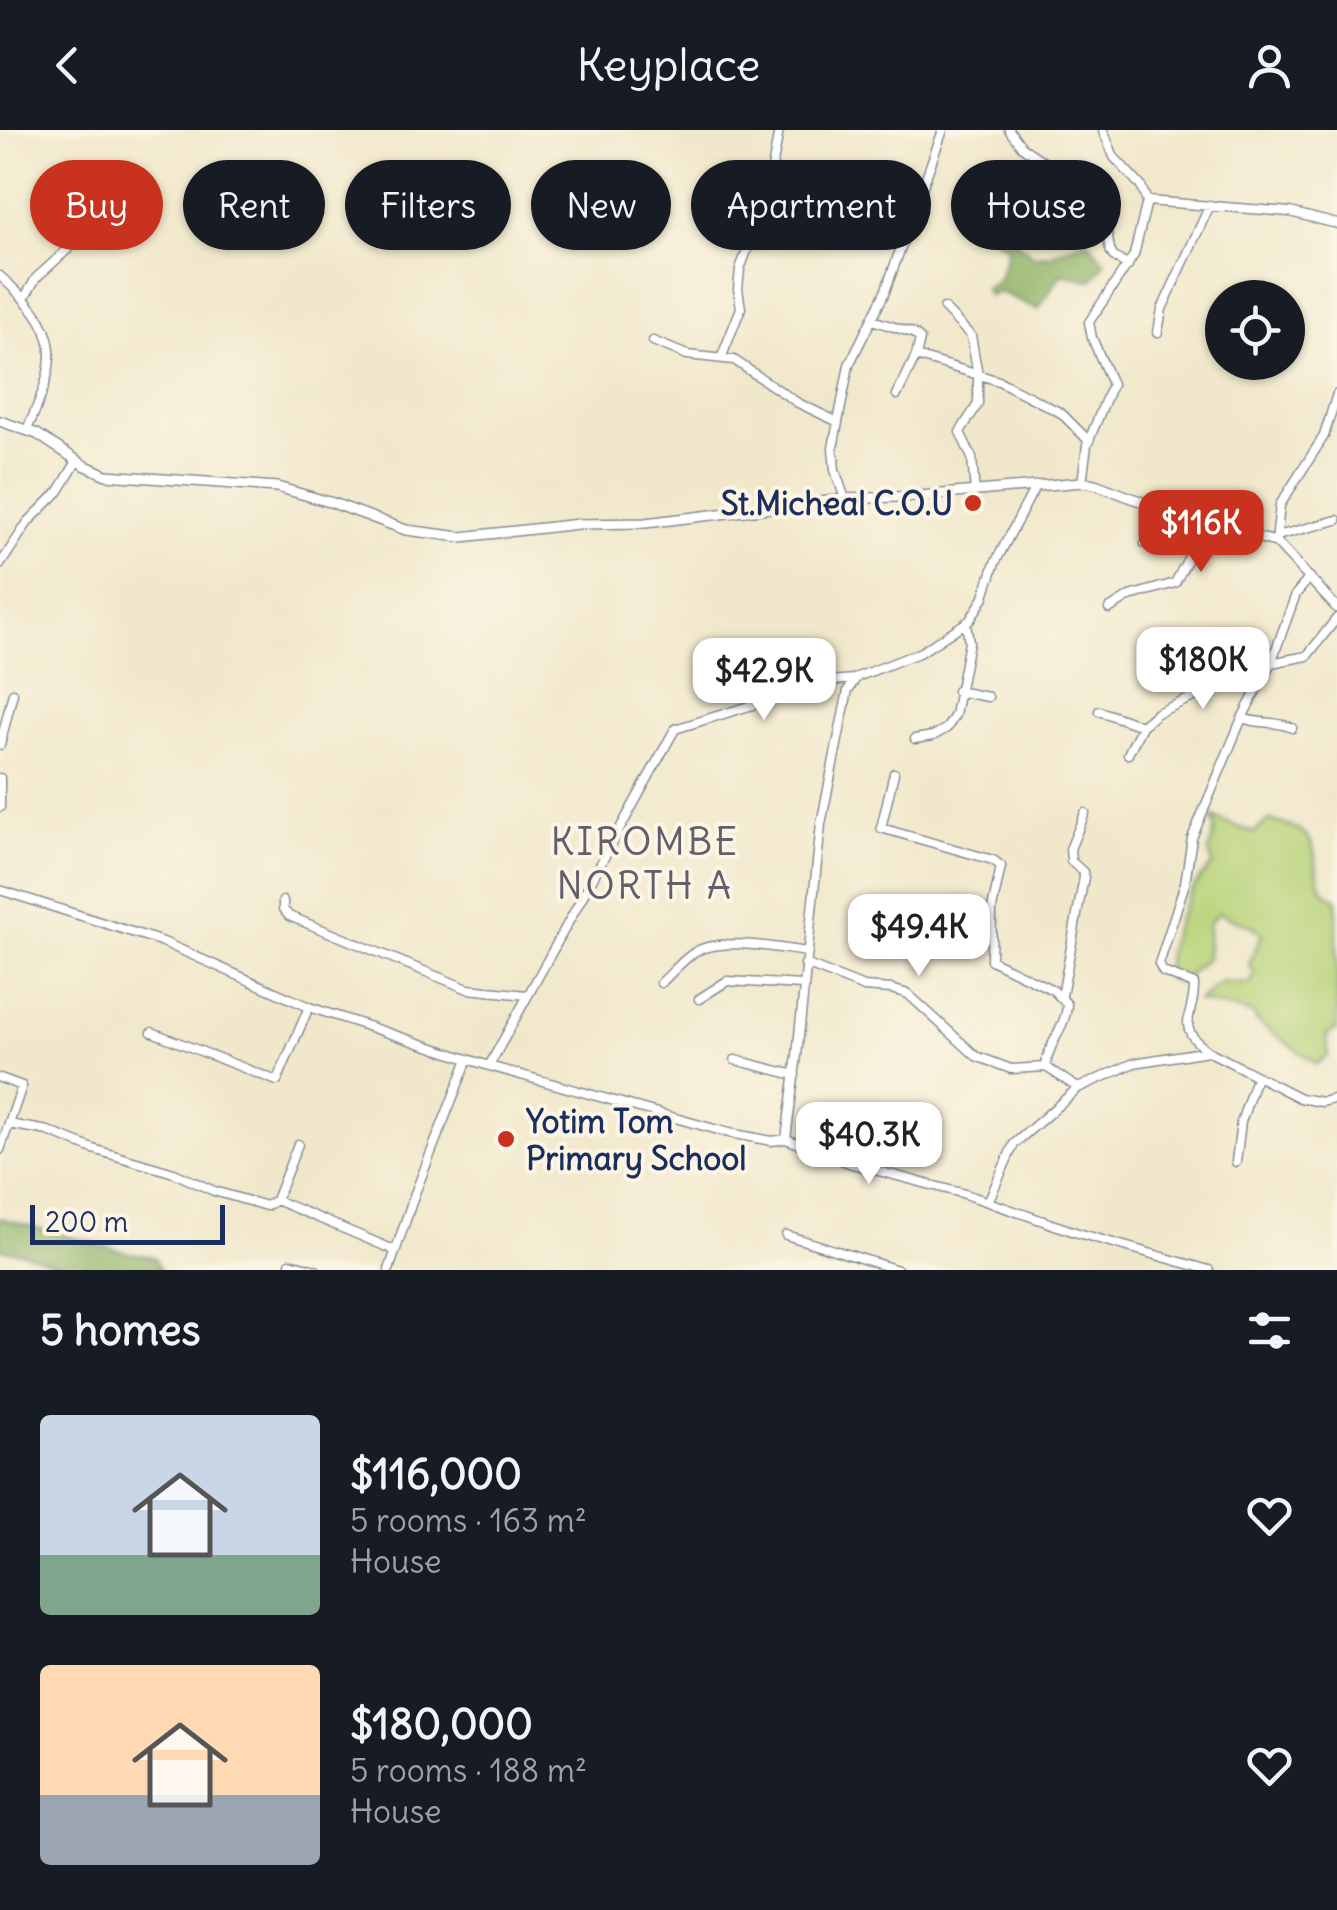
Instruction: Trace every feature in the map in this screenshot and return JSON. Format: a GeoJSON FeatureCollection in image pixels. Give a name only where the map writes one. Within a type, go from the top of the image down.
{"type":"FeatureCollection","features":[{"type":"Feature","properties":{"kind":"street"},"geometry":{"type":"LineString","coordinates":[[722,356],[741,308],[740,269],[768,197],[779,130]]}},
{"type":"Feature","properties":{"kind":"street"},"geometry":{"type":"LineString","coordinates":[[845,498],[833,459],[836,421],[852,354],[886,292],[943,130]]}},
{"type":"Feature","properties":{"kind":"street"},"geometry":{"type":"LineString","coordinates":[[1010,130],[1022,147],[1057,172],[1105,220],[1113,256],[1128,266]]}},
{"type":"Feature","properties":{"kind":"street"},"geometry":{"type":"LineString","coordinates":[[1082,482],[1089,441],[1112,384],[1092,338],[1090,322],[1138,246],[1147,202],[1141,186],[1114,157],[1103,130]]}},
{"type":"Feature","properties":{"kind":"street"},"geometry":{"type":"LineString","coordinates":[[1147,202],[1290,212],[1337,224]]}},
{"type":"Feature","properties":{"kind":"street"},"geometry":{"type":"LineString","coordinates":[[1158,332],[1162,309],[1210,206]]}},
{"type":"Feature","properties":{"kind":"street"},"geometry":{"type":"LineString","coordinates":[[25,297],[36,278],[67,250]]}},
{"type":"Feature","properties":{"kind":"street"},"geometry":{"type":"LineString","coordinates":[[0,276],[25,297],[46,326],[52,354],[27,430]]}},
{"type":"Feature","properties":{"kind":"street"},"geometry":{"type":"LineString","coordinates":[[944,308],[972,339],[978,404],[960,432],[972,458],[975,492]]}},
{"type":"Feature","properties":{"kind":"street"},"geometry":{"type":"LineString","coordinates":[[872,320],[918,337],[916,356],[897,395]]}},
{"type":"Feature","properties":{"kind":"street"},"geometry":{"type":"LineString","coordinates":[[653,341],[687,355],[722,356],[744,366],[798,403],[836,421]]}},
{"type":"Feature","properties":{"kind":"street"},"geometry":{"type":"LineString","coordinates":[[916,356],[992,378],[1061,413],[1089,441]]}},
{"type":"Feature","properties":{"kind":"street"},"geometry":{"type":"LineString","coordinates":[[1337,394],[1324,436],[1280,505],[1276,539],[1337,608]]}},
{"type":"Feature","properties":{"kind":"street"},"geometry":{"type":"LineString","coordinates":[[0,421],[27,430],[98,472],[126,478],[277,487],[406,530],[462,537],[579,524],[645,524],[845,498],[1082,482],[1195,522],[1276,539],[1337,520]]}},
{"type":"Feature","properties":{"kind":"street"},"geometry":{"type":"LineString","coordinates":[[0,565],[28,522],[59,491],[76,461]]}},
{"type":"Feature","properties":{"kind":"street"},"geometry":{"type":"LineString","coordinates":[[488,1066],[675,729],[830,682],[854,679],[920,652],[966,624],[979,608],[995,563],[1035,487]]}},
{"type":"Feature","properties":{"kind":"street"},"geometry":{"type":"LineString","coordinates":[[1145,544],[1170,514]]}},
{"type":"Feature","properties":{"kind":"street"},"geometry":{"type":"LineString","coordinates":[[1109,610],[1130,596],[1174,584],[1192,551],[1195,522]]}},
{"type":"Feature","properties":{"kind":"street"},"geometry":{"type":"LineString","coordinates":[[1310,578],[1296,594],[1271,663],[1242,718],[1192,838],[1186,883],[1160,964],[1163,972],[1194,984],[1188,1029],[1194,1041],[1256,1078],[1300,1098],[1322,1102],[1337,1098]]}},
{"type":"Feature","properties":{"kind":"street"},"geometry":{"type":"LineString","coordinates":[[1128,754],[1142,726],[1168,706],[1271,663],[1307,656],[1337,618]]}},
{"type":"Feature","properties":{"kind":"street"},"geometry":{"type":"LineString","coordinates":[[916,739],[930,738],[947,728],[955,715],[969,642],[966,624]]}},
{"type":"Feature","properties":{"kind":"street"},"geometry":{"type":"LineString","coordinates":[[786,1139],[824,800],[842,706],[854,679]]}},
{"type":"Feature","properties":{"kind":"street"},"geometry":{"type":"LineString","coordinates":[[957,691],[988,697]]}},
{"type":"Feature","properties":{"kind":"street"},"geometry":{"type":"LineString","coordinates":[[0,744],[14,693]]}},
{"type":"Feature","properties":{"kind":"street"},"geometry":{"type":"LineString","coordinates":[[1100,711],[1142,726]]}},
{"type":"Feature","properties":{"kind":"street"},"geometry":{"type":"LineString","coordinates":[[1242,718],[1261,724],[1275,720],[1292,728]]}},
{"type":"Feature","properties":{"kind":"street"},"geometry":{"type":"LineString","coordinates":[[894,773],[880,827],[999,864],[992,909],[991,960],[1062,996],[1067,1004],[1067,1014],[1046,1067]]}},
{"type":"Feature","properties":{"kind":"street"},"geometry":{"type":"LineString","coordinates":[[0,778],[0,806]]}},
{"type":"Feature","properties":{"kind":"street"},"geometry":{"type":"LineString","coordinates":[[1062,996],[1084,877],[1071,861],[1070,849],[1085,812]]}},
{"type":"Feature","properties":{"kind":"street"},"geometry":{"type":"LineString","coordinates":[[0,890],[163,942],[309,1007],[488,1066],[729,1133],[772,1141],[786,1139],[852,1164],[1209,1270]]}},
{"type":"Feature","properties":{"kind":"street"},"geometry":{"type":"LineString","coordinates":[[283,900],[289,916],[468,990],[527,995]]}},
{"type":"Feature","properties":{"kind":"street"},"geometry":{"type":"LineString","coordinates":[[661,982],[708,947],[761,946],[807,952]]}},
{"type":"Feature","properties":{"kind":"street"},"geometry":{"type":"LineString","coordinates":[[805,964],[864,987],[908,994],[987,1062],[1021,1070],[1046,1067],[1078,1088]]}},
{"type":"Feature","properties":{"kind":"street"},"geometry":{"type":"LineString","coordinates":[[699,1000],[726,981],[803,985]]}},
{"type":"Feature","properties":{"kind":"street"},"geometry":{"type":"LineString","coordinates":[[152,1032],[277,1081],[309,1007]]}},
{"type":"Feature","properties":{"kind":"street"},"geometry":{"type":"LineString","coordinates":[[988,1202],[1018,1140],[1078,1088],[1134,1063],[1208,1050]]}},
{"type":"Feature","properties":{"kind":"street"},"geometry":{"type":"LineString","coordinates":[[389,1270],[468,1059]]}},
{"type":"Feature","properties":{"kind":"street"},"geometry":{"type":"LineString","coordinates":[[735,1060],[794,1074]]}},
{"type":"Feature","properties":{"kind":"street"},"geometry":{"type":"LineString","coordinates":[[0,1078],[22,1086],[0,1150]]}},
{"type":"Feature","properties":{"kind":"street"},"geometry":{"type":"LineString","coordinates":[[1236,1162],[1242,1122],[1256,1078]]}},
{"type":"Feature","properties":{"kind":"street"},"geometry":{"type":"LineString","coordinates":[[10,1124],[48,1131],[266,1206],[276,1200],[298,1144]]}},
{"type":"Feature","properties":{"kind":"street"},"geometry":{"type":"LineString","coordinates":[[276,1200],[394,1250]]}},
{"type":"Feature","properties":{"kind":"street"},"geometry":{"type":"LineString","coordinates":[[786,1235],[898,1270]]}},
{"type":"Feature","properties":{"kind":"street"},"geometry":{"type":"LineString","coordinates":[[290,1263],[316,1270]]}},
{"type":"Feature","properties":{"kind":"green space"},"geometry":{"type":"Polygon","coordinates":[[[1007,250],[1026,250],[1033,256],[1062,250],[1095,250],[1105,262],[1092,280],[1061,274],[1038,309],[1000,292],[988,296],[985,288],[999,279],[1007,250]]]}},
{"type":"Feature","properties":{"kind":"green space"},"geometry":{"type":"Polygon","coordinates":[[[1212,817],[1253,833],[1270,820],[1301,831],[1313,847],[1322,887],[1337,898],[1337,1030],[1327,1034],[1328,1055],[1317,1064],[1256,1021],[1254,1014],[1198,1001],[1221,982],[1250,984],[1255,974],[1249,964],[1262,934],[1253,926],[1219,913],[1209,922],[1207,958],[1179,983],[1168,979],[1169,950],[1178,918],[1194,887],[1213,865],[1209,852],[1215,829],[1212,817]]]}},
{"type":"Feature","properties":{"kind":"green space"},"geometry":{"type":"Polygon","coordinates":[[[0,1218],[154,1257],[160,1270],[74,1270],[22,1252],[0,1249],[0,1218]]]}},
{"type":"Feature","properties":{"kind":"place","name":"St.Micheal C.O.U"},"geometry":{"type":"Point","coordinates":[973,503]}},
{"type":"Feature","properties":{"kind":"place","name":"Yotim Tom Primary School"},"geometry":{"type":"Point","coordinates":[506,1139]}},
{"type":"Feature","properties":{"kind":"district","name":"KIROMBE NORTH A"},"geometry":{"type":"Point","coordinates":[645,863]}}]}
